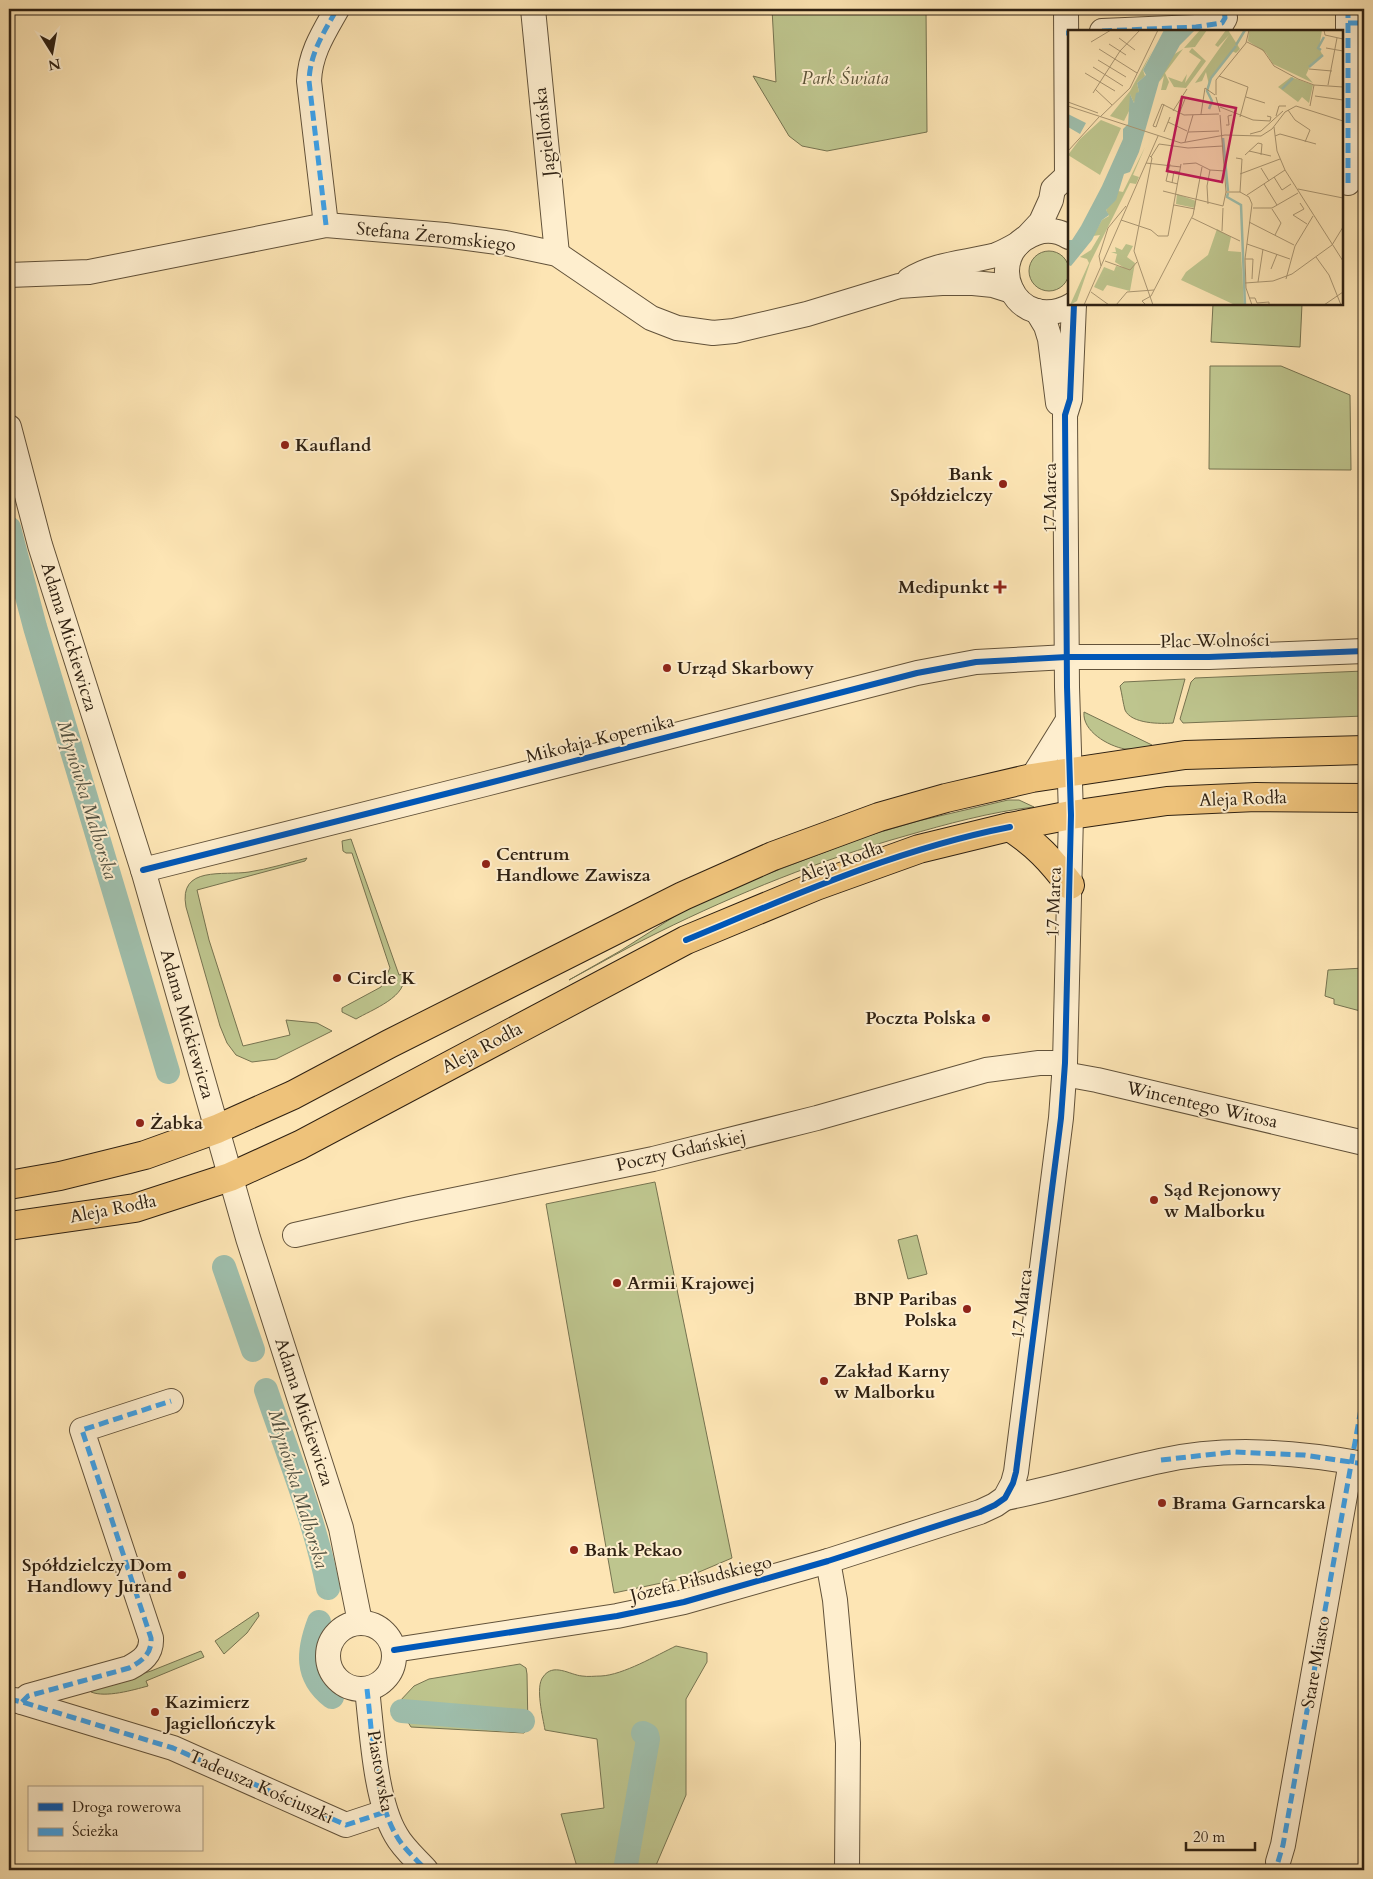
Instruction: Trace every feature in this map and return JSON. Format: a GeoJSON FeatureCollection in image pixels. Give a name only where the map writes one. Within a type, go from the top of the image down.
{"type":"FeatureCollection","features":[{"type":"Feature","properties":{"kind":"main road","name":"Aleja Rodła"},"geometry":{"type":"LineString","coordinates":[[9,1185],[60,1176],[145,1155],[216,1129],[292,1096],[389,1044],[683,896],[773,856],[879,818],[946,798],[1032,778],[1185,755],[1364,750]]}},
{"type":"Feature","properties":{"kind":"main road","name":"Aleja Rodła"},"geometry":{"type":"LineString","coordinates":[[9,1226],[135,1208],[230,1178],[300,1145],[686,940],[816,886],[919,849],[1010,827],[1071,815],[1167,801],[1256,797],[1364,798]]}},
{"type":"Feature","properties":{"kind":"main road"},"geometry":{"type":"LineString","coordinates":[[1010,827],[1033,843],[1053,862],[1070,885]]}},
{"type":"Feature","properties":{"kind":"street"},"geometry":{"type":"LineString","coordinates":[[326,226],[310,69],[317,44],[337,9]]}},
{"type":"Feature","properties":{"kind":"street","name":"Jagiellońska"},"geometry":{"type":"LineString","coordinates":[[533,9],[557,254]]}},
{"type":"Feature","properties":{"kind":"street"},"geometry":{"type":"LineString","coordinates":[[1066,9],[1068,33],[1068,178],[1053,189],[1041,222],[1010,255],[1007,267],[1008,280],[1012,292],[1027,307],[1050,313],[1072,305]]}},
{"type":"Feature","properties":{"kind":"street"},"geometry":{"type":"LineString","coordinates":[[1126,30],[1196,27],[1222,23],[1224,13]]}},
{"type":"Feature","properties":{"kind":"street"},"geometry":{"type":"LineString","coordinates":[[1351,182],[1354,18]]}},
{"type":"Feature","properties":{"kind":"street","name":"Stefana Żeromskiego"},"geometry":{"type":"LineString","coordinates":[[9,275],[89,272],[326,226],[445,235],[505,243],[557,254],[651,318],[677,328],[713,333],[734,331],[807,314],[899,286],[922,272],[946,264],[998,254],[1023,240]]}},
{"type":"Feature","properties":{"kind":"street"},"geometry":{"type":"LineString","coordinates":[[1023,240],[1041,231],[1055,231],[1068,237]]}},
{"type":"Feature","properties":{"kind":"street","name":"Stefana Żeromskiego"},"geometry":{"type":"LineString","coordinates":[[899,286],[993,285],[1012,292]]}},
{"type":"Feature","properties":{"kind":"street","name":"17 Marca"},"geometry":{"type":"LineString","coordinates":[[1005,1498],[1013,1483],[1016,1472],[1061,1118],[1065,1069],[1071,815],[1067,657],[1065,415],[1070,399],[1074,305]]}},
{"type":"Feature","properties":{"kind":"street","name":"17 Marca"},"geometry":{"type":"LineString","coordinates":[[1037,311],[1046,326],[1050,339],[1058,403],[1065,415]]}},
{"type":"Feature","properties":{"kind":"street","name":"Adama Mickiewicza"},"geometry":{"type":"LineString","coordinates":[[9,427],[40,545],[143,870],[230,1178],[341,1528],[360,1622]]}},
{"type":"Feature","properties":{"kind":"street","name":"Plac Wolności"},"geometry":{"type":"LineString","coordinates":[[1067,657],[1209,656],[1364,651]]}},
{"type":"Feature","properties":{"kind":"street","name":"Mikołaja Kopernika"},"geometry":{"type":"LineString","coordinates":[[143,870],[916,673],[976,662],[1067,657]]}},
{"type":"Feature","properties":{"kind":"street"},"geometry":{"type":"LineString","coordinates":[[1032,778],[1068,720]]}},
{"type":"Feature","properties":{"kind":"street","name":"Poczty Gdańskiej"},"geometry":{"type":"LineString","coordinates":[[296,1235],[410,1209],[653,1159],[817,1118],[986,1070],[1039,1063],[1065,1069]]}},
{"type":"Feature","properties":{"kind":"street","name":"Wincentego Witosa"},"geometry":{"type":"LineString","coordinates":[[1065,1069],[1097,1080],[1364,1143]]}},
{"type":"Feature","properties":{"kind":"street","name":"Tadeusza Kościuszki"},"geometry":{"type":"LineString","coordinates":[[15,1700],[129,1668],[141,1661],[150,1648],[151,1638],[82,1430],[171,1401]]}},
{"type":"Feature","properties":{"kind":"street","name":"Stare Miasto"},"geometry":{"type":"LineString","coordinates":[[1005,1498],[1061,1486],[1161,1460],[1233,1452],[1266,1453],[1358,1463],[1278,1862]]}},
{"type":"Feature","properties":{"kind":"street","name":"Józefa Piłsudskiego"},"geometry":{"type":"LineString","coordinates":[[394,1650],[617,1616],[684,1602],[828,1561],[980,1512],[1005,1498]]}},
{"type":"Feature","properties":{"kind":"street"},"geometry":{"type":"LineString","coordinates":[[828,1561],[835,1600],[848,1743],[847,1870]]}},
{"type":"Feature","properties":{"kind":"street"},"geometry":{"type":"LineString","coordinates":[[360,1622],[376,1626],[384,1632],[391,1640],[394,1650],[394,1664],[388,1676],[377,1686],[367,1689],[344,1685],[336,1678],[328,1660],[328,1650],[338,1632],[346,1626],[360,1622]]}},
{"type":"Feature","properties":{"kind":"street","name":"Piastowska"},"geometry":{"type":"LineString","coordinates":[[367,1689],[385,1812],[398,1838],[426,1870]]}},
{"type":"Feature","properties":{"kind":"street","name":"Tadeusza Kościuszki"},"geometry":{"type":"LineString","coordinates":[[15,1700],[173,1748],[346,1825],[385,1812]]}},
{"type":"Feature","properties":{"kind":"green space","name":"Park Świata"},"geometry":{"type":"Polygon","coordinates":[[[772,9],[926,9],[927,132],[827,151],[802,146],[789,136],[753,76],[776,82],[772,9]]]}},
{"type":"Feature","properties":{"kind":"green space"},"geometry":{"type":"Polygon","coordinates":[[[1045,251],[1053,251],[1060,254],[1067,263],[1068,277],[1066,282],[1060,288],[1053,291],[1045,291],[1038,288],[1032,282],[1029,275],[1029,267],[1032,260],[1038,254],[1045,251]]]}},
{"type":"Feature","properties":{"kind":"green space"},"geometry":{"type":"Polygon","coordinates":[[[1213,305],[1302,305],[1300,347],[1211,342],[1213,305]]]}},
{"type":"Feature","properties":{"kind":"green space"},"geometry":{"type":"Polygon","coordinates":[[[1210,366],[1281,366],[1350,395],[1351,470],[1209,469],[1210,366]]]}},
{"type":"Feature","properties":{"kind":"green space"},"geometry":{"type":"Polygon","coordinates":[[[1364,671],[1364,716],[1183,723],[1180,719],[1191,682],[1195,678],[1364,671]]]}},
{"type":"Feature","properties":{"kind":"green space"},"geometry":{"type":"Polygon","coordinates":[[[1185,679],[1173,723],[1140,721],[1128,715],[1125,710],[1120,686],[1124,682],[1185,679]]]}},
{"type":"Feature","properties":{"kind":"green space"},"geometry":{"type":"Polygon","coordinates":[[[1084,712],[1153,747],[1125,749],[1111,745],[1097,736],[1087,725],[1084,719],[1084,712]]]}},
{"type":"Feature","properties":{"kind":"green space"},"geometry":{"type":"Polygon","coordinates":[[[1008,800],[1019,800],[1034,807],[985,815],[937,827],[873,845],[780,878],[689,918],[569,980],[620,951],[683,911],[736,886],[867,836],[918,821],[1008,800]]]}},
{"type":"Feature","properties":{"kind":"green space"},"geometry":{"type":"Polygon","coordinates":[[[351,839],[399,975],[403,974],[404,982],[395,996],[356,1019],[342,1012],[342,1008],[381,987],[390,968],[352,853],[343,851],[342,841],[351,839]]]}},
{"type":"Feature","properties":{"kind":"green space"},"geometry":{"type":"Polygon","coordinates":[[[307,858],[305,861],[197,890],[209,940],[243,1046],[290,1035],[286,1020],[317,1023],[332,1031],[276,1059],[252,1062],[236,1055],[227,1043],[220,1026],[186,907],[185,894],[189,884],[205,875],[249,872],[307,858]]]}},
{"type":"Feature","properties":{"kind":"green space"},"geometry":{"type":"Polygon","coordinates":[[[1364,968],[1364,1012],[1334,1004],[1334,999],[1325,996],[1328,970],[1364,968]]]}},
{"type":"Feature","properties":{"kind":"green space"},"geometry":{"type":"Polygon","coordinates":[[[655,1182],[732,1558],[685,1578],[614,1593],[546,1204],[655,1182]]]}},
{"type":"Feature","properties":{"kind":"green space"},"geometry":{"type":"Polygon","coordinates":[[[917,1235],[927,1274],[908,1279],[898,1240],[917,1235]]]}},
{"type":"Feature","properties":{"kind":"green space"},"geometry":{"type":"Polygon","coordinates":[[[258,1612],[259,1616],[247,1633],[224,1654],[215,1641],[258,1612]]]}},
{"type":"Feature","properties":{"kind":"green space"},"geometry":{"type":"Polygon","coordinates":[[[676,1646],[707,1653],[707,1662],[686,1699],[686,1795],[654,1870],[578,1870],[561,1814],[604,1808],[597,1739],[545,1730],[540,1703],[540,1688],[543,1677],[552,1670],[562,1670],[584,1676],[610,1675],[640,1664],[676,1646]]]}},
{"type":"Feature","properties":{"kind":"green space"},"geometry":{"type":"Polygon","coordinates":[[[201,1651],[204,1657],[146,1681],[148,1686],[112,1694],[91,1692],[91,1690],[151,1671],[201,1651]]]}},
{"type":"Feature","properties":{"kind":"green space"},"geometry":{"type":"Polygon","coordinates":[[[520,1664],[526,1668],[527,1674],[528,1729],[524,1733],[411,1727],[399,1702],[414,1686],[429,1679],[520,1664]]]}},
{"type":"Feature","properties":{"kind":"waterway","name":"Młynówka Malborska"},"geometry":{"type":"LineString","coordinates":[[9,528],[35,627],[168,1072]]}},
{"type":"Feature","properties":{"kind":"waterway","name":"Młynówka Malborska"},"geometry":{"type":"LineString","coordinates":[[224,1267],[253,1350]]}},
{"type":"Feature","properties":{"kind":"waterway","name":"Młynówka Malborska"},"geometry":{"type":"LineString","coordinates":[[266,1390],[316,1538],[328,1588]]}},
{"type":"Feature","properties":{"kind":"waterway","name":"Młynówka Malborska"},"geometry":{"type":"LineString","coordinates":[[319,1622],[315,1633],[311,1662],[317,1680],[332,1697]]}},
{"type":"Feature","properties":{"kind":"waterway","name":"Młynówka Malborska"},"geometry":{"type":"LineString","coordinates":[[402,1711],[523,1721]]}},
{"type":"Feature","properties":{"kind":"waterway","name":"Młynówka Malborska"},"geometry":{"type":"LineString","coordinates":[[625,1870],[648,1739],[647,1735],[643,1733]]}},
{"type":"Feature","properties":{"kind":"marked path"},"geometry":{"type":"LineString","coordinates":[[326,225],[309,81],[315,52],[337,9]]}},
{"type":"Feature","properties":{"kind":"marked path"},"geometry":{"type":"LineString","coordinates":[[1126,30],[1196,27],[1222,23],[1225,18],[1224,9]]}},
{"type":"Feature","properties":{"kind":"marked path"},"geometry":{"type":"LineString","coordinates":[[1348,9],[1348,183]]}},
{"type":"Feature","properties":{"kind":"marked path"},"geometry":{"type":"LineString","coordinates":[[1348,23],[1364,23]]}},
{"type":"Feature","properties":{"kind":"marked path"},"geometry":{"type":"LineString","coordinates":[[1278,1862],[1283,1845],[1364,1392]]}},
{"type":"Feature","properties":{"kind":"marked path"},"geometry":{"type":"LineString","coordinates":[[22,1702],[28,1696],[129,1668],[142,1660],[148,1653],[151,1638],[82,1430],[171,1401]]}},
{"type":"Feature","properties":{"kind":"marked path"},"geometry":{"type":"LineString","coordinates":[[1161,1460],[1233,1452],[1304,1455],[1364,1464]]}},
{"type":"Feature","properties":{"kind":"marked path"},"geometry":{"type":"LineString","coordinates":[[367,1689],[373,1744],[383,1803],[399,1840],[426,1870]]}},
{"type":"Feature","properties":{"kind":"marked path"},"geometry":{"type":"LineString","coordinates":[[9,1699],[173,1748],[346,1825],[385,1812]]}},
{"type":"Feature","properties":{"kind":"cycle path"},"geometry":{"type":"LineString","coordinates":[[394,1650],[617,1616],[684,1602],[828,1561],[980,1512],[1005,1498],[1013,1483],[1016,1472],[1061,1118],[1065,1063],[1071,815],[1067,687],[1065,415],[1070,399],[1074,305]]}},
{"type":"Feature","properties":{"kind":"cycle path"},"geometry":{"type":"LineString","coordinates":[[143,870],[917,673],[976,662],[1067,657],[1209,657],[1364,651]]}},
{"type":"Feature","properties":{"kind":"cycle path"},"geometry":{"type":"LineString","coordinates":[[686,940],[845,875],[968,836],[1010,827]]}},
{"type":"Feature","properties":{"kind":"place","name":"Kaufland"},"geometry":{"type":"Point","coordinates":[285,445]}},
{"type":"Feature","properties":{"kind":"place","name":"Bank Spółdzielczy"},"geometry":{"type":"Point","coordinates":[1003,484]}},
{"type":"Feature","properties":{"kind":"place","name":"Medipunkt"},"geometry":{"type":"Point","coordinates":[1000,587]}},
{"type":"Feature","properties":{"kind":"place","name":"Urząd Skarbowy"},"geometry":{"type":"Point","coordinates":[667,668]}},
{"type":"Feature","properties":{"kind":"place","name":"Centrum Handlowe Zawisza"},"geometry":{"type":"Point","coordinates":[486,864]}},
{"type":"Feature","properties":{"kind":"place","name":"Circle K"},"geometry":{"type":"Point","coordinates":[337,978]}},
{"type":"Feature","properties":{"kind":"place","name":"Poczta Polska"},"geometry":{"type":"Point","coordinates":[986,1018]}},
{"type":"Feature","properties":{"kind":"place","name":"Żabka"},"geometry":{"type":"Point","coordinates":[140,1123]}},
{"type":"Feature","properties":{"kind":"place","name":"Sąd Rejonowy w Malborku"},"geometry":{"type":"Point","coordinates":[1154,1200]}},
{"type":"Feature","properties":{"kind":"place","name":"Armii Krajowej"},"geometry":{"type":"Point","coordinates":[617,1283]}},
{"type":"Feature","properties":{"kind":"place","name":"BNP Paribas Polska"},"geometry":{"type":"Point","coordinates":[967,1309]}},
{"type":"Feature","properties":{"kind":"place","name":"Zakład Karny w Malborku"},"geometry":{"type":"Point","coordinates":[824,1381]}},
{"type":"Feature","properties":{"kind":"place","name":"Brama Garncarska"},"geometry":{"type":"Point","coordinates":[1162,1503]}},
{"type":"Feature","properties":{"kind":"place","name":"Bank Pekao"},"geometry":{"type":"Point","coordinates":[574,1550]}},
{"type":"Feature","properties":{"kind":"place","name":"Spółdzielczy Dom Handlowy Jurand"},"geometry":{"type":"Point","coordinates":[182,1575]}},
{"type":"Feature","properties":{"kind":"place","name":"Kazimierz Jagiellończyk"},"geometry":{"type":"Point","coordinates":[155,1712]}}]}
